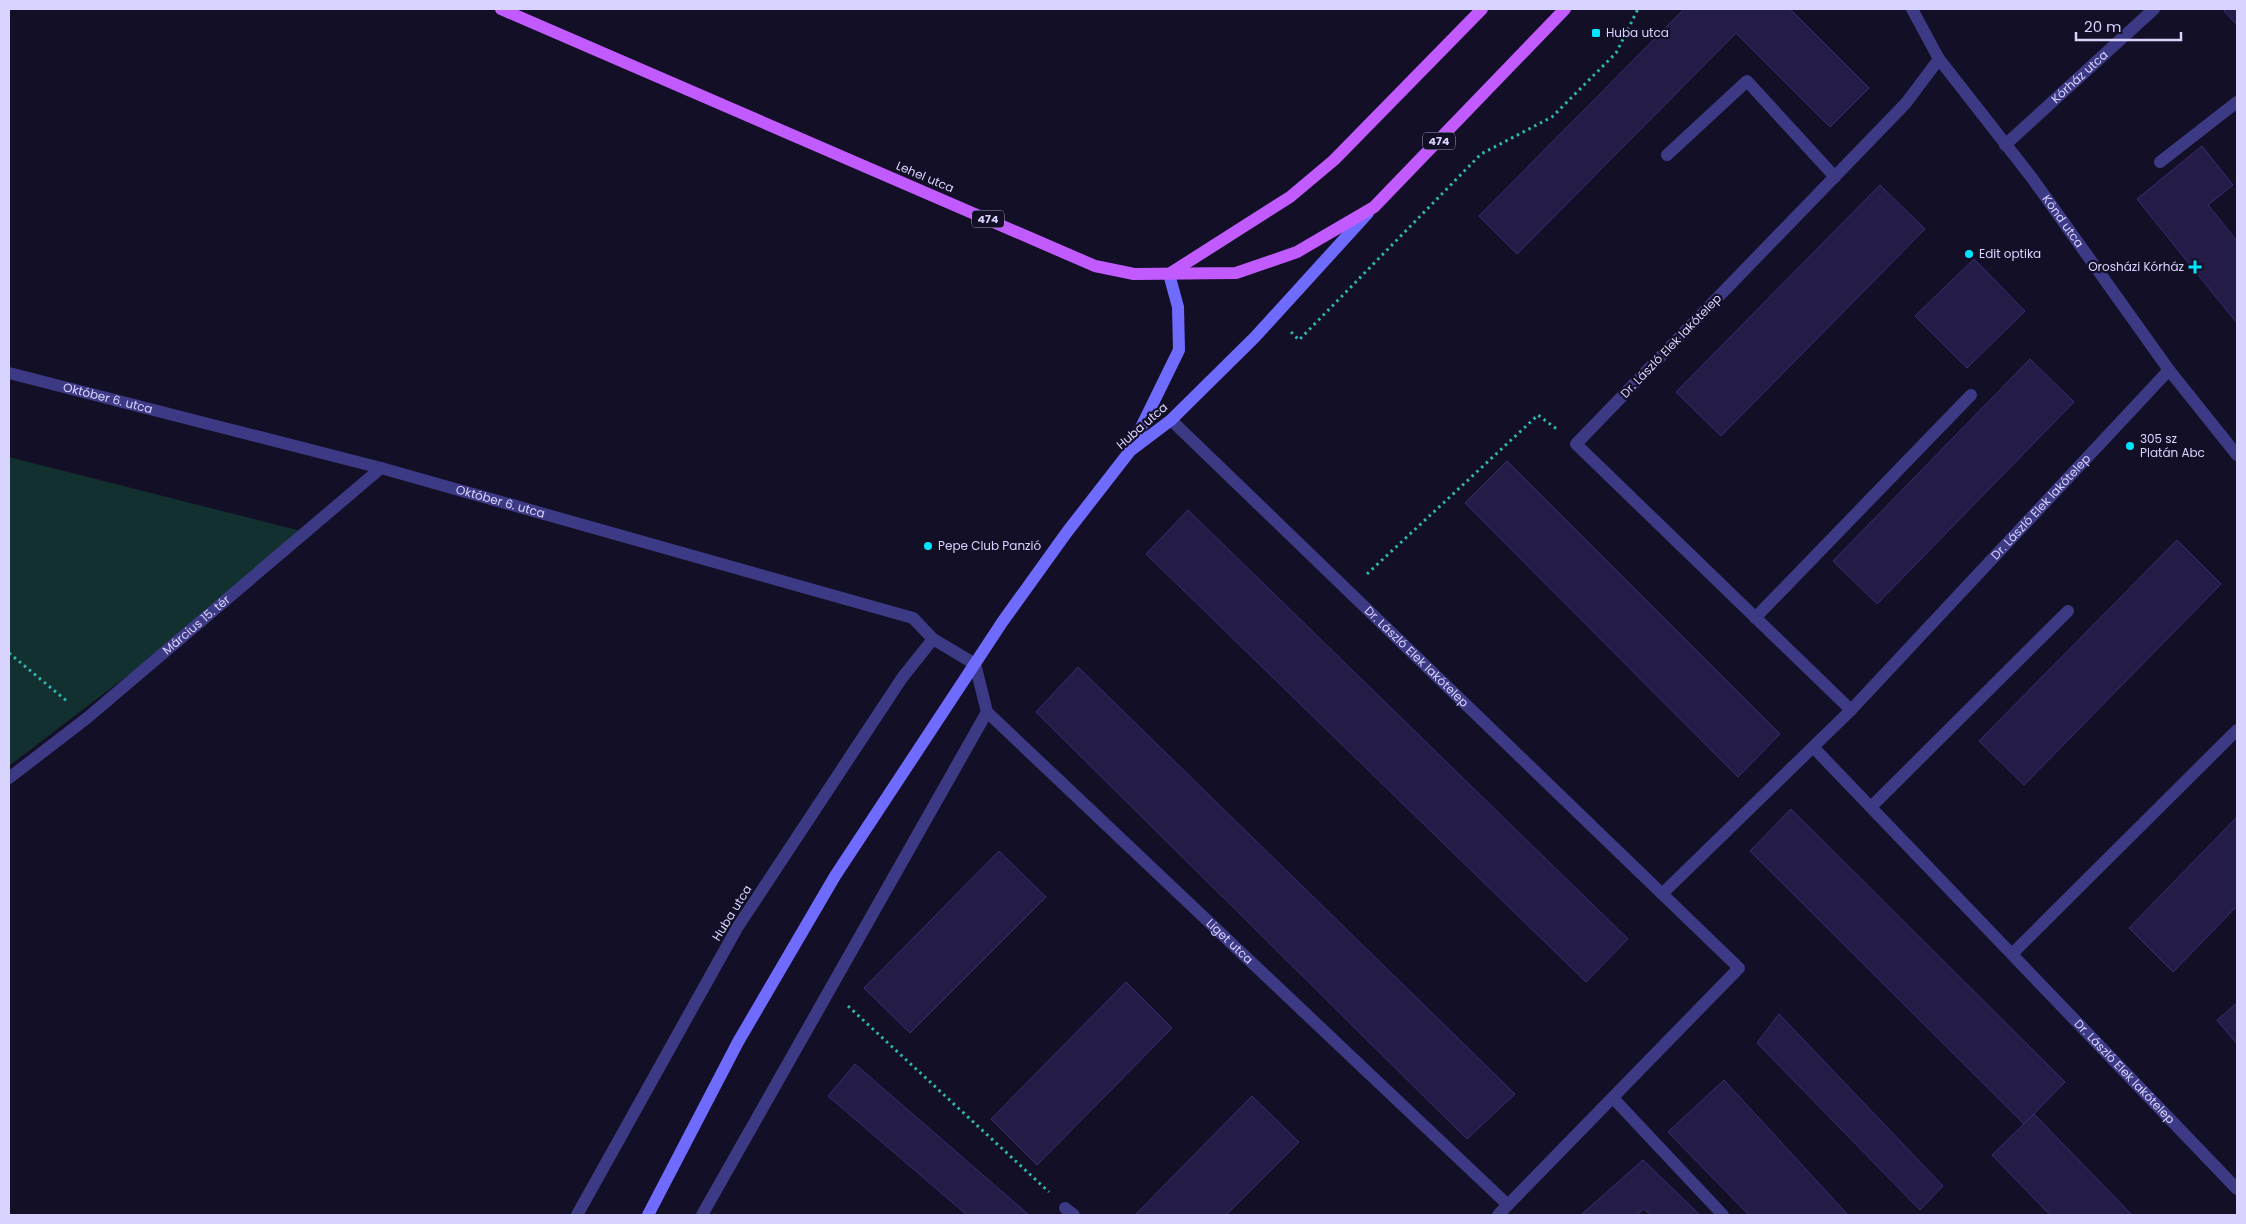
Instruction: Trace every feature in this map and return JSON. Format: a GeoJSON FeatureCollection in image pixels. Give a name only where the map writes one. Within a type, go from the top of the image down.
{"type":"FeatureCollection","features":[{"type":"Feature","properties":{"kind":"main road","name":"Lehel utca"},"geometry":{"type":"LineString","coordinates":[[501,9],[1095,266],[1134,274],[1169,274]]}},
{"type":"Feature","properties":{"kind":"main road"},"geometry":{"type":"LineString","coordinates":[[1130,451],[1179,350],[1178,306],[1169,274],[1297,191],[1334,160],[1482,9]]}},
{"type":"Feature","properties":{"kind":"main road","name":"Huba utca"},"geometry":{"type":"LineString","coordinates":[[648,1215],[738,1042],[830,884],[975,664],[1067,532],[1130,451],[1170,420],[1255,337],[1374,206],[1565,9]]}},
{"type":"Feature","properties":{"kind":"main road","name":"Huba utca"},"geometry":{"type":"LineString","coordinates":[[1169,274],[1236,273],[1264,265],[1297,252],[1374,206]]}},
{"type":"Feature","properties":{"kind":"street","name":"Könd utca"},"geometry":{"type":"LineString","coordinates":[[1912,9],[1939,58],[2032,178],[2169,370],[2237,455]]}},
{"type":"Feature","properties":{"kind":"street","name":"Kórház utca"},"geometry":{"type":"LineString","coordinates":[[2005,145],[2154,9]]}},
{"type":"Feature","properties":{"kind":"street","name":"Dr. László Elek lakótelep"},"geometry":{"type":"LineString","coordinates":[[1576,444],[1906,103],[1939,58]]}},
{"type":"Feature","properties":{"kind":"street"},"geometry":{"type":"LineString","coordinates":[[1667,155],[1747,82],[1835,177]]}},
{"type":"Feature","properties":{"kind":"street"},"geometry":{"type":"LineString","coordinates":[[2160,162],[2237,102]]}},
{"type":"Feature","properties":{"kind":"street","name":"Dr. László Elek lakótelep"},"geometry":{"type":"LineString","coordinates":[[1662,894],[1851,710],[2169,370]]}},
{"type":"Feature","properties":{"kind":"street","name":"Október 6. utca"},"geometry":{"type":"LineString","coordinates":[[9,373],[381,468],[913,618],[933,639],[975,664]]}},
{"type":"Feature","properties":{"kind":"street"},"geometry":{"type":"LineString","coordinates":[[1755,618],[1971,395]]}},
{"type":"Feature","properties":{"kind":"street","name":"Dr. László Elek lakótelep"},"geometry":{"type":"LineString","coordinates":[[1170,420],[1739,968],[1612,1098]]}},
{"type":"Feature","properties":{"kind":"street"},"geometry":{"type":"LineString","coordinates":[[1576,444],[1851,710]]}},
{"type":"Feature","properties":{"kind":"street","name":"Március 15. tér"},"geometry":{"type":"LineString","coordinates":[[9,778],[87,718],[381,468]]}},
{"type":"Feature","properties":{"kind":"street"},"geometry":{"type":"LineString","coordinates":[[1871,807],[2068,611]]}},
{"type":"Feature","properties":{"kind":"street","name":"Huba utca"},"geometry":{"type":"LineString","coordinates":[[577,1215],[737,928],[902,678],[933,639]]}},
{"type":"Feature","properties":{"kind":"street"},"geometry":{"type":"LineString","coordinates":[[702,1215],[987,712],[975,664]]}},
{"type":"Feature","properties":{"kind":"street","name":"Liget utca"},"geometry":{"type":"LineString","coordinates":[[987,712],[1508,1205]]}},
{"type":"Feature","properties":{"kind":"street"},"geometry":{"type":"LineString","coordinates":[[2012,954],[2237,730]]}},
{"type":"Feature","properties":{"kind":"street","name":"Dr. László Elek lakótelep"},"geometry":{"type":"LineString","coordinates":[[1813,746],[2237,1189]]}},
{"type":"Feature","properties":{"kind":"street"},"geometry":{"type":"LineString","coordinates":[[1498,1215],[1612,1098],[1723,1215]]}},
{"type":"Feature","properties":{"kind":"path"},"geometry":{"type":"LineString","coordinates":[[1299,340],[1481,154],[1552,117],[1616,53],[1638,9]]}},
{"type":"Feature","properties":{"kind":"path"},"geometry":{"type":"LineString","coordinates":[[1349,592],[1538,415],[1576,444]]}},
{"type":"Feature","properties":{"kind":"path"},"geometry":{"type":"LineString","coordinates":[[9,653],[87,718]]}},
{"type":"Feature","properties":{"kind":"path"},"geometry":{"type":"LineString","coordinates":[[842,1000],[1069,1211]]}},
{"type":"Feature","properties":{"kind":"green space"},"geometry":{"type":"Polygon","coordinates":[[[9,457],[313,534],[9,766],[9,457]]]}},
{"type":"Feature","properties":{"kind":"building"},"geometry":{"type":"Polygon","coordinates":[[[1684,9],[1790,9],[1869,88],[1830,127],[1736,33],[1517,254],[1479,216],[1684,9]]]}},
{"type":"Feature","properties":{"kind":"building"},"geometry":{"type":"Polygon","coordinates":[[[2226,9],[2237,9],[2237,25],[2224,11],[2226,9]]]}},
{"type":"Feature","properties":{"kind":"building"},"geometry":{"type":"Polygon","coordinates":[[[2202,146],[2233,185],[2208,205],[2237,241],[2237,323],[2137,199],[2202,146]]]}},
{"type":"Feature","properties":{"kind":"building"},"geometry":{"type":"Polygon","coordinates":[[[1880,185],[1925,229],[1721,436],[1676,392],[1880,185]]]}},
{"type":"Feature","properties":{"kind":"building"},"geometry":{"type":"Polygon","coordinates":[[[1974,259],[2025,311],[1967,368],[1915,316],[1974,259]]]}},
{"type":"Feature","properties":{"kind":"building"},"geometry":{"type":"Polygon","coordinates":[[[2030,359],[2074,402],[1877,604],[1833,561],[2030,359]]]}},
{"type":"Feature","properties":{"kind":"building"},"geometry":{"type":"Polygon","coordinates":[[[1507,461],[1780,734],[1738,777],[1465,503],[1507,461]]]}},
{"type":"Feature","properties":{"kind":"building"},"geometry":{"type":"Polygon","coordinates":[[[1188,510],[1628,939],[1586,982],[1146,554],[1188,510]]]}},
{"type":"Feature","properties":{"kind":"building"},"geometry":{"type":"Polygon","coordinates":[[[2177,540],[2221,584],[2024,785],[1979,741],[2177,540]]]}},
{"type":"Feature","properties":{"kind":"building"},"geometry":{"type":"Polygon","coordinates":[[[1078,667],[1515,1094],[1467,1139],[1036,712],[1078,667]]]}},
{"type":"Feature","properties":{"kind":"building"},"geometry":{"type":"Polygon","coordinates":[[[1791,809],[2065,1082],[2024,1124],[1750,851],[1791,809]]]}},
{"type":"Feature","properties":{"kind":"building"},"geometry":{"type":"Polygon","coordinates":[[[2237,817],[2237,906],[2173,972],[2129,928],[2237,817]]]}},
{"type":"Feature","properties":{"kind":"building"},"geometry":{"type":"Polygon","coordinates":[[[999,851],[1046,897],[910,1033],[864,988],[999,851]]]}},
{"type":"Feature","properties":{"kind":"building"},"geometry":{"type":"Polygon","coordinates":[[[1126,982],[1172,1028],[1037,1165],[991,1119],[1126,982]]]}},
{"type":"Feature","properties":{"kind":"building"},"geometry":{"type":"Polygon","coordinates":[[[2237,1003],[2237,1044],[2217,1020],[2237,1003]]]}},
{"type":"Feature","properties":{"kind":"building"},"geometry":{"type":"Polygon","coordinates":[[[1779,1014],[1943,1186],[1920,1210],[1757,1043],[1779,1014]]]}},
{"type":"Feature","properties":{"kind":"building"},"geometry":{"type":"Polygon","coordinates":[[[855,1064],[1029,1215],[967,1215],[828,1096],[855,1064]]]}},
{"type":"Feature","properties":{"kind":"building"},"geometry":{"type":"Polygon","coordinates":[[[1724,1080],[1848,1215],[1749,1215],[1668,1132],[1724,1080]]]}},
{"type":"Feature","properties":{"kind":"building"},"geometry":{"type":"Polygon","coordinates":[[[1252,1096],[1299,1142],[1226,1215],[1135,1215],[1252,1096]]]}},
{"type":"Feature","properties":{"kind":"building"},"geometry":{"type":"Polygon","coordinates":[[[2034,1114],[2132,1215],[2050,1215],[1992,1155],[2034,1114]]]}},
{"type":"Feature","properties":{"kind":"building"},"geometry":{"type":"Polygon","coordinates":[[[1643,1160],[1700,1215],[1650,1215],[1644,1209],[1636,1215],[1582,1214],[1643,1160]]]}},
{"type":"Feature","properties":{"kind":"place","name":"Huba utca"},"geometry":{"type":"Point","coordinates":[1596,33]}},
{"type":"Feature","properties":{"kind":"place","name":"Edit optika"},"geometry":{"type":"Point","coordinates":[1969,254]}},
{"type":"Feature","properties":{"kind":"place","name":"Orosházi Kórház"},"geometry":{"type":"Point","coordinates":[2195,267]}},
{"type":"Feature","properties":{"kind":"place","name":"305 sz Platán Abc"},"geometry":{"type":"Point","coordinates":[2130,446]}},
{"type":"Feature","properties":{"kind":"place","name":"Pepe Club Panzió"},"geometry":{"type":"Point","coordinates":[928,546]}}]}
